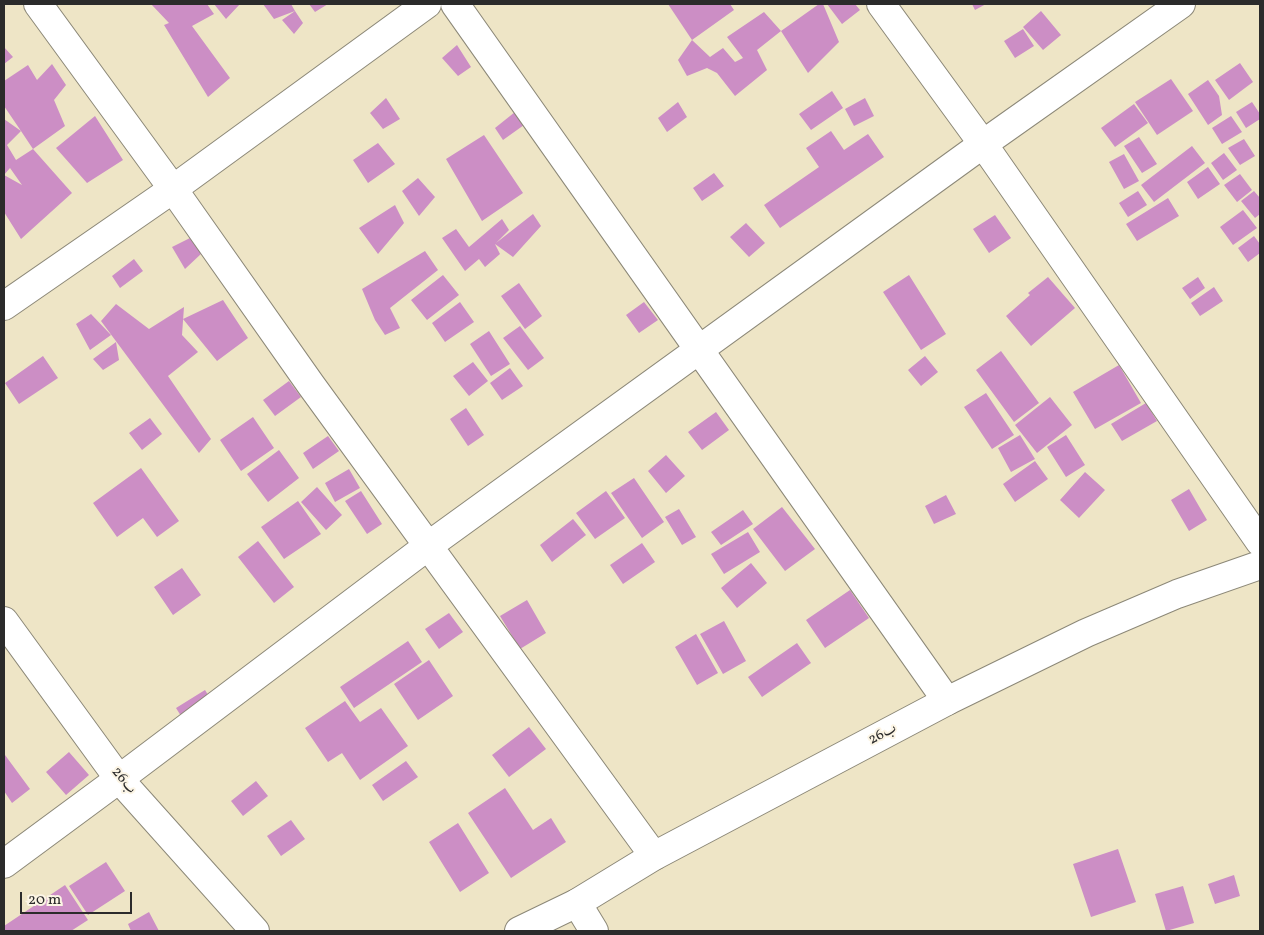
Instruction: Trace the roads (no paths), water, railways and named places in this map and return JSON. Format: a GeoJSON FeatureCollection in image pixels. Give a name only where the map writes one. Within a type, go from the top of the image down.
{"type":"FeatureCollection","features":[{"type":"Feature","properties":{"kind":"main road"},"geometry":{"type":"LineString","coordinates":[[38,4],[173,189],[310,385],[654,856]]}},
{"type":"Feature","properties":{"kind":"main road"},"geometry":{"type":"LineString","coordinates":[[4,306],[173,189],[427,4]]}},
{"type":"Feature","properties":{"kind":"main road"},"geometry":{"type":"LineString","coordinates":[[455,4],[947,701]]}},
{"type":"Feature","properties":{"kind":"main road"},"geometry":{"type":"LineString","coordinates":[[881,4],[983,144],[1260,542]]}},
{"type":"Feature","properties":{"kind":"main road"},"geometry":{"type":"LineString","coordinates":[[4,864],[428,546],[983,144],[1181,4]]}},
{"type":"Feature","properties":{"kind":"main road","name":"26ب"},"geometry":{"type":"LineString","coordinates":[[519,931],[577,902],[654,856],[947,701],[1086,633],[1177,594],[1260,565]]}},
{"type":"Feature","properties":{"kind":"main road","name":"26ب"},"geometry":{"type":"LineString","coordinates":[[4,620],[119,779],[255,931]]}},
{"type":"Feature","properties":{"kind":"main road"},"geometry":{"type":"LineString","coordinates":[[577,902],[594,931]]}}]}
